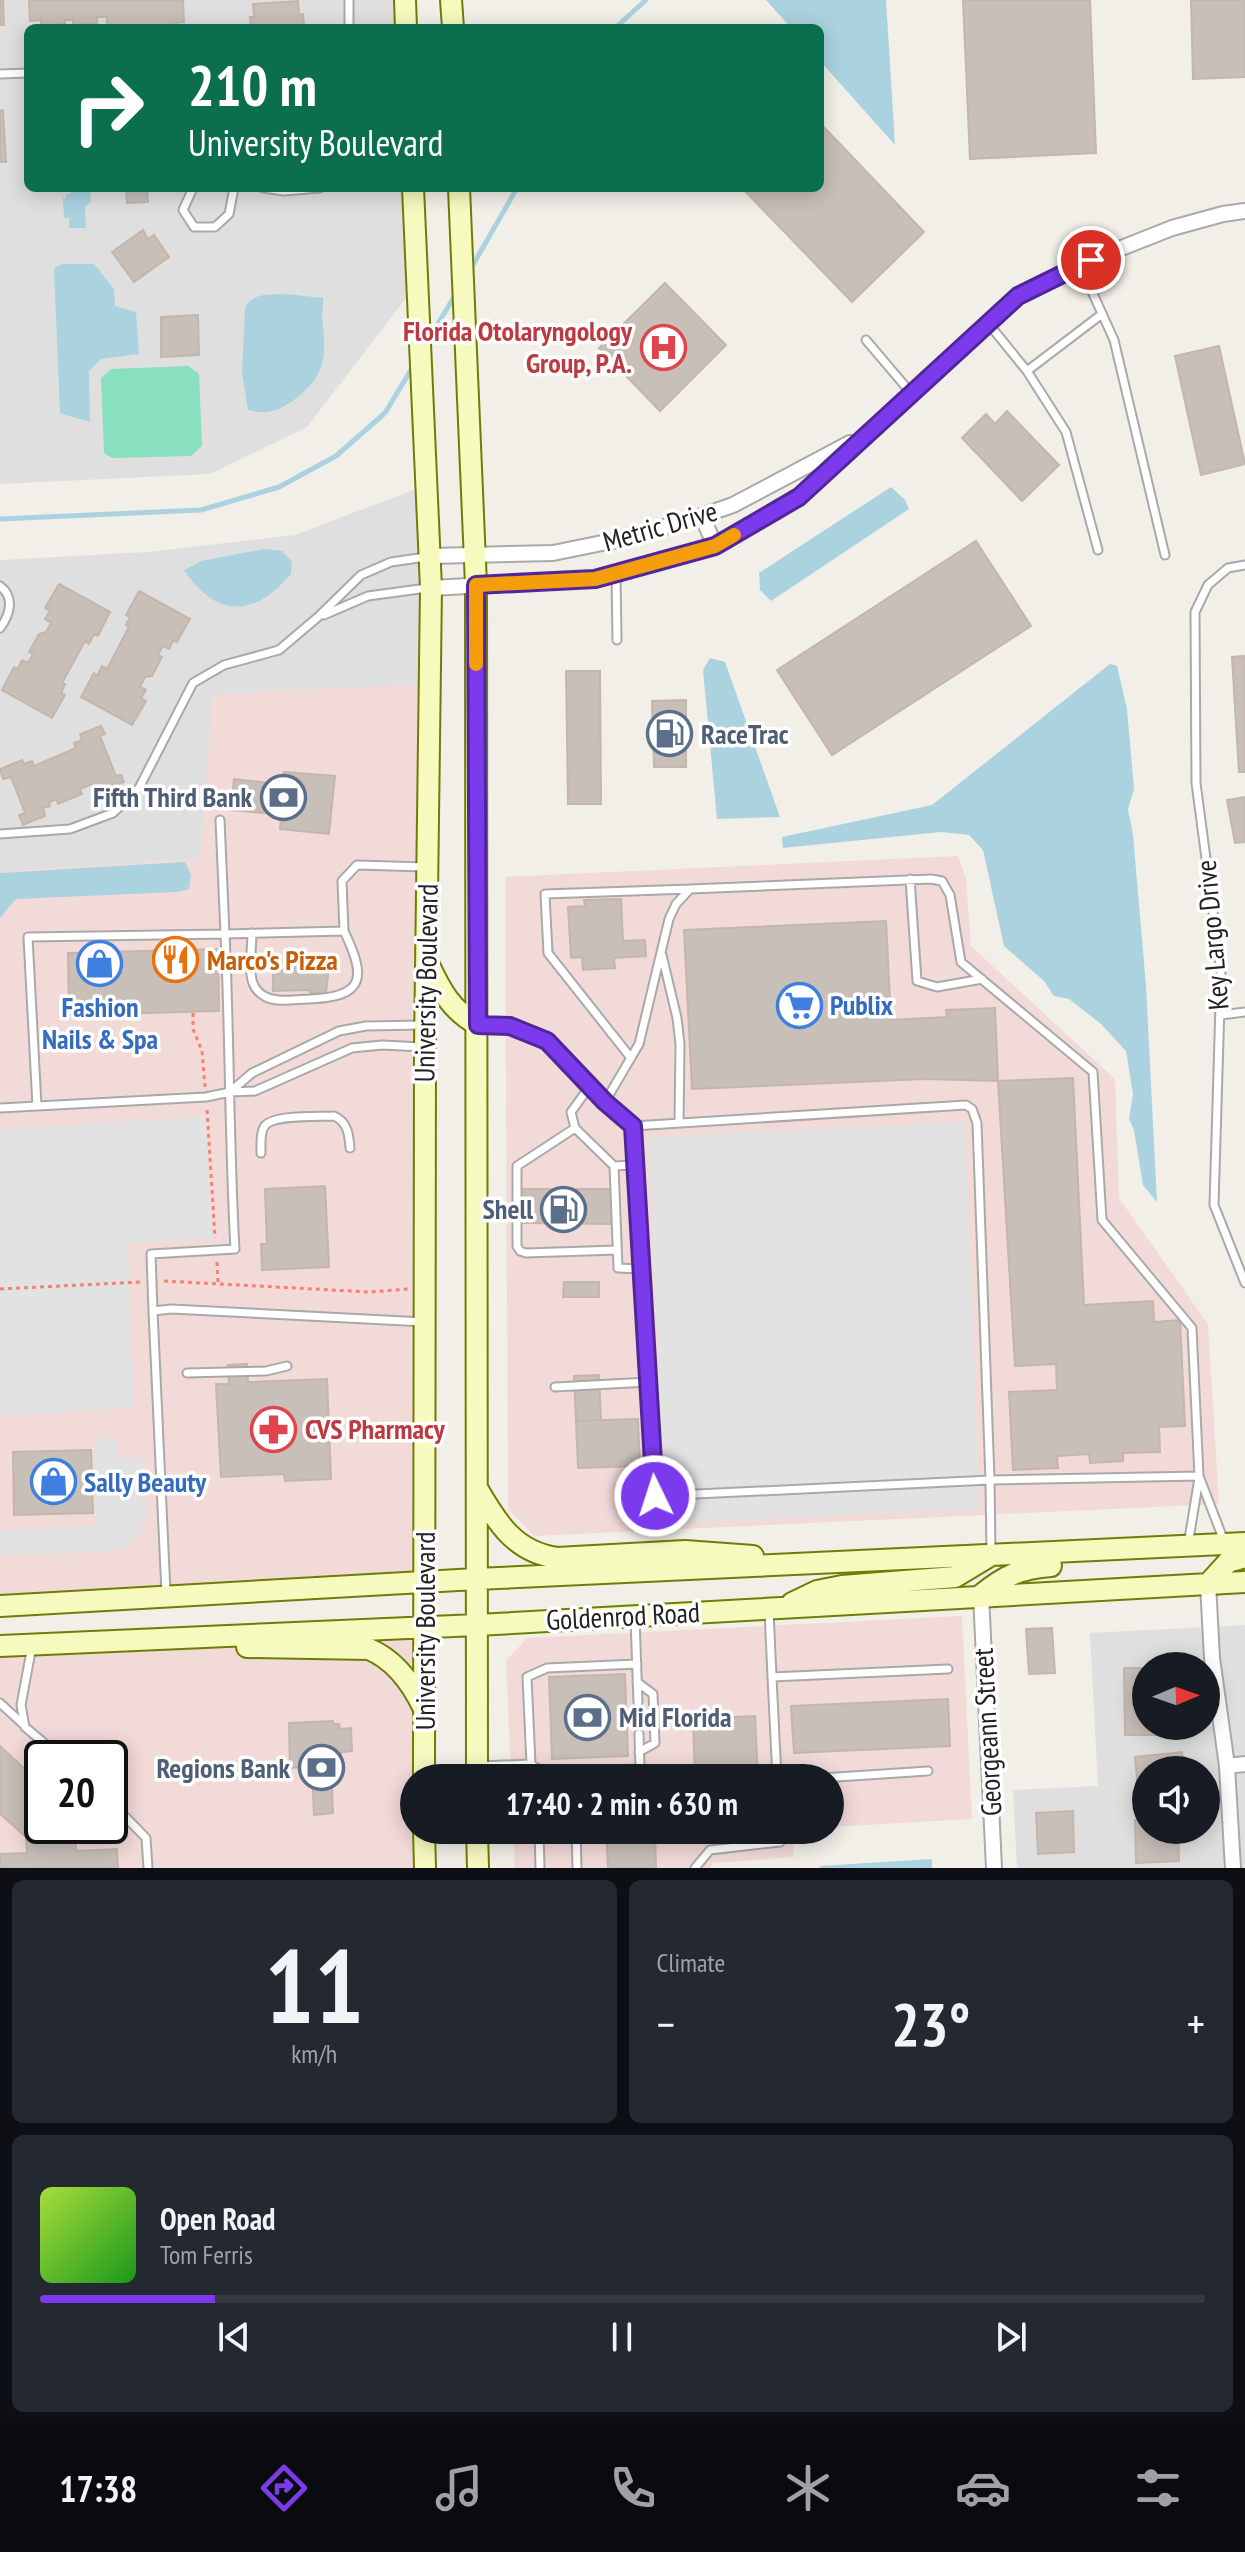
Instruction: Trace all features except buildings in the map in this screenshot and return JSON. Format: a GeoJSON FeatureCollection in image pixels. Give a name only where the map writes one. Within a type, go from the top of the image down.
{"type":"FeatureCollection","features":[{"type":"Feature","properties":{"kind":"main road"},"geometry":{"type":"LineString","coordinates":[[405,0],[406,24]]}},
{"type":"Feature","properties":{"kind":"main road"},"geometry":{"type":"LineString","coordinates":[[451,0],[453,24]]}},
{"type":"Feature","properties":{"kind":"main road","name":"University Boulevard"},"geometry":{"type":"LineString","coordinates":[[413,192],[431,556],[425,1025],[424,1764]]}},
{"type":"Feature","properties":{"kind":"main road","name":"University Boulevard"},"geometry":{"type":"LineString","coordinates":[[459,192],[476,585],[477,1764]]}},
{"type":"Feature","properties":{"kind":"main road"},"geometry":{"type":"LineString","coordinates":[[426,958],[443,995],[462,1017],[478,1025]]}},
{"type":"Feature","properties":{"kind":"main road"},"geometry":{"type":"LineString","coordinates":[[476,1486],[498,1524],[516,1543],[540,1555],[557,1558],[685,1551],[841,1563]]}},
{"type":"Feature","properties":{"kind":"main road","name":"Goldenrod Road"},"geometry":{"type":"LineString","coordinates":[[0,1606],[476,1579],[1235,1544]]}},
{"type":"Feature","properties":{"kind":"main road"},"geometry":{"type":"LineString","coordinates":[[981,1595],[1003,1576],[1022,1569],[1171,1559],[1194,1545]]}},
{"type":"Feature","properties":{"kind":"main road"},"geometry":{"type":"LineString","coordinates":[[776,1607],[817,1591],[955,1577],[990,1556]]}},
{"type":"Feature","properties":{"kind":"main road"},"geometry":{"type":"LineString","coordinates":[[1208,1584],[1228,1562],[1245,1557]]}},
{"type":"Feature","properties":{"kind":"main road","name":"Goldenrod Road"},"geometry":{"type":"LineString","coordinates":[[0,1646],[477,1625],[1245,1582]]}},
{"type":"Feature","properties":{"kind":"main road"},"geometry":{"type":"LineString","coordinates":[[196,1637],[252,1648],[369,1649],[384,1655],[412,1683],[425,1710]]}},
{"type":"Feature","properties":{"kind":"main road"},"geometry":{"type":"LineString","coordinates":[[424,1844],[425,1868]]}},
{"type":"Feature","properties":{"kind":"main road"},"geometry":{"type":"LineString","coordinates":[[477,1844],[478,1868]]}},
{"type":"Feature","properties":{"kind":"street","name":"Metric Drive"},"geometry":{"type":"LineString","coordinates":[[431,588],[595,579],[715,546],[799,497],[1018,296],[1080,265],[1172,228],[1245,211]]}},
{"type":"Feature","properties":{"kind":"street","name":"Metric Drive"},"geometry":{"type":"LineString","coordinates":[[431,556],[553,553],[612,541],[702,516],[746,499],[872,431]]}},
{"type":"Feature","properties":{"kind":"street"},"geometry":{"type":"LineString","coordinates":[[702,516],[715,546]]}},
{"type":"Feature","properties":{"kind":"street"},"geometry":{"type":"LineString","coordinates":[[1208,1584],[1212,1658],[1227,1766],[1233,1868]]}},
{"type":"Feature","properties":{"kind":"street","name":"Georgeann Street"},"geometry":{"type":"LineString","coordinates":[[981,1595],[994,1868]]}},
{"type":"Feature","properties":{"kind":"street"},"geometry":{"type":"LineString","coordinates":[[1227,1766],[1245,1764]]}},
{"type":"Feature","properties":{"kind":"lane"},"geometry":{"type":"LineString","coordinates":[[349,0],[349,24]]}},
{"type":"Feature","properties":{"kind":"lane"},"geometry":{"type":"LineString","coordinates":[[0,74],[24,73]]}},
{"type":"Feature","properties":{"kind":"lane"},"geometry":{"type":"LineString","coordinates":[[191,192],[183,210],[194,227],[215,227],[229,214],[233,192]]}},
{"type":"Feature","properties":{"kind":"lane"},"geometry":{"type":"LineString","coordinates":[[1080,265],[1114,340],[1165,555]]}},
{"type":"Feature","properties":{"kind":"lane"},"geometry":{"type":"LineString","coordinates":[[1027,371],[1102,314]]}},
{"type":"Feature","properties":{"kind":"lane"},"geometry":{"type":"LineString","coordinates":[[988,323],[1027,371],[1066,432],[1098,550]]}},
{"type":"Feature","properties":{"kind":"lane"},"geometry":{"type":"LineString","coordinates":[[866,340],[912,394]]}},
{"type":"Feature","properties":{"kind":"lane"},"geometry":{"type":"LineString","coordinates":[[0,834],[70,829],[113,813],[139,788],[193,683],[224,665],[279,650],[361,575],[391,562],[431,556]]}},
{"type":"Feature","properties":{"kind":"lane","name":"Key Largo Drive"},"geometry":{"type":"LineString","coordinates":[[1245,565],[1228,568],[1208,585],[1195,612],[1196,783],[1221,972],[1214,1205],[1245,1283]]}},
{"type":"Feature","properties":{"kind":"lane"},"geometry":{"type":"LineString","coordinates":[[616,573],[617,640]]}},
{"type":"Feature","properties":{"kind":"lane"},"geometry":{"type":"LineString","coordinates":[[0,586],[9,596],[10,613],[0,628]]}},
{"type":"Feature","properties":{"kind":"lane"},"geometry":{"type":"LineString","coordinates":[[318,617],[368,596],[431,588]]}},
{"type":"Feature","properties":{"kind":"lane"},"geometry":{"type":"LineString","coordinates":[[166,1596],[151,1254],[235,1249],[220,820]]}},
{"type":"Feature","properties":{"kind":"lane"},"geometry":{"type":"LineString","coordinates":[[252,933],[253,983],[260,994],[280,1000],[335,998],[350,991],[357,978],[358,966],[344,931],[342,881],[357,865],[428,867]]}},
{"type":"Feature","properties":{"kind":"lane"},"geometry":{"type":"LineString","coordinates":[[910,879],[917,981],[937,987],[982,979]]}},
{"type":"Feature","properties":{"kind":"lane"},"geometry":{"type":"LineString","coordinates":[[631,1058],[548,953],[545,894],[910,879],[942,881],[950,895],[961,962],[1093,1072],[1102,1220],[1192,1328],[1199,1476],[1194,1545]]}},
{"type":"Feature","properties":{"kind":"lane"},"geometry":{"type":"LineString","coordinates":[[605,1102],[639,1044],[669,919],[676,904],[690,889]]}},
{"type":"Feature","properties":{"kind":"lane"},"geometry":{"type":"LineString","coordinates":[[37,1106],[28,937],[344,931]]}},
{"type":"Feature","properties":{"kind":"lane"},"geometry":{"type":"LineString","coordinates":[[661,953],[680,1044],[679,1123]]}},
{"type":"Feature","properties":{"kind":"lane"},"geometry":{"type":"LineString","coordinates":[[1221,1015],[1245,1012]]}},
{"type":"Feature","properties":{"kind":"lane"},"geometry":{"type":"LineString","coordinates":[[230,1092],[252,1073],[339,1031],[366,1026],[425,1025]]}},
{"type":"Feature","properties":{"kind":"lane"},"geometry":{"type":"LineString","coordinates":[[478,1025],[510,1026],[547,1041],[605,1102],[633,1126],[966,1105],[972,1109],[978,1134],[990,1556]]}},
{"type":"Feature","properties":{"kind":"lane"},"geometry":{"type":"LineString","coordinates":[[0,1108],[206,1097],[255,1091],[352,1048],[382,1045],[425,1047]]}},
{"type":"Feature","properties":{"kind":"lane"},"geometry":{"type":"LineString","coordinates":[[590,1086],[571,1112],[575,1128],[614,1166],[618,1268],[642,1269]]}},
{"type":"Feature","properties":{"kind":"lane"},"geometry":{"type":"LineString","coordinates":[[261,1153],[262,1130],[271,1120],[278,1119],[339,1118],[347,1128],[350,1148]]}},
{"type":"Feature","properties":{"kind":"lane"},"geometry":{"type":"LineString","coordinates":[[633,1126],[655,1496],[990,1480],[1199,1476]]}},
{"type":"Feature","properties":{"kind":"lane"},"geometry":{"type":"LineString","coordinates":[[575,1128],[517,1166],[517,1246],[526,1253],[617,1250]]}},
{"type":"Feature","properties":{"kind":"lane"},"geometry":{"type":"LineString","coordinates":[[614,1166],[635,1165]]}},
{"type":"Feature","properties":{"kind":"lane"},"geometry":{"type":"LineString","coordinates":[[153,1311],[171,1309],[425,1322]]}},
{"type":"Feature","properties":{"kind":"lane"},"geometry":{"type":"LineString","coordinates":[[187,1373],[266,1371],[287,1366]]}},
{"type":"Feature","properties":{"kind":"lane"},"geometry":{"type":"LineString","coordinates":[[555,1387],[649,1382]]}},
{"type":"Feature","properties":{"kind":"lane"},"geometry":{"type":"LineString","coordinates":[[1199,1476],[1235,1544]]}},
{"type":"Feature","properties":{"kind":"lane"},"geometry":{"type":"LineString","coordinates":[[776,1607],[772,1677],[776,1764]]}},
{"type":"Feature","properties":{"kind":"lane"},"geometry":{"type":"LineString","coordinates":[[635,1616],[638,1702]]}},
{"type":"Feature","properties":{"kind":"lane"},"geometry":{"type":"LineString","coordinates":[[25,1727],[21,1705],[32,1645]]}},
{"type":"Feature","properties":{"kind":"lane"},"geometry":{"type":"LineString","coordinates":[[531,1764],[527,1677],[547,1668],[637,1664]]}},
{"type":"Feature","properties":{"kind":"lane"},"geometry":{"type":"LineString","coordinates":[[772,1677],[948,1669]]}},
{"type":"Feature","properties":{"kind":"lane"},"geometry":{"type":"LineString","coordinates":[[637,1682],[653,1694],[655,1743],[639,1752]]}},
{"type":"Feature","properties":{"kind":"lane"},"geometry":{"type":"LineString","coordinates":[[0,1703],[41,1740]]}},
{"type":"Feature","properties":{"kind":"lane"},"geometry":{"type":"LineString","coordinates":[[639,1734],[640,1764]]}},
{"type":"Feature","properties":{"kind":"lane"},"geometry":{"type":"LineString","coordinates":[[844,1777],[928,1771]]}},
{"type":"Feature","properties":{"kind":"lane"},"geometry":{"type":"LineString","coordinates":[[128,1820],[146,1838],[148,1868]]}},
{"type":"Feature","properties":{"kind":"lane"},"geometry":{"type":"LineString","coordinates":[[539,1844],[540,1868]]}},
{"type":"Feature","properties":{"kind":"lane"},"geometry":{"type":"LineString","coordinates":[[576,1844],[577,1868]]}},
{"type":"Feature","properties":{"kind":"lane"},"geometry":{"type":"LineString","coordinates":[[695,1868],[710,1850],[762,1844]]}},
{"type":"Feature","properties":{"kind":"path"},"geometry":{"type":"LineString","coordinates":[[193,1013],[193,1029],[202,1051],[218,1282]]}},
{"type":"Feature","properties":{"kind":"path"},"geometry":{"type":"LineString","coordinates":[[0,1289],[152,1281],[370,1292],[408,1289]]}},
{"type":"Feature","properties":{"kind":"shaded area"},"geometry":{"type":"Polygon","coordinates":[[[0,0],[398,0],[399,24],[24,24],[24,192],[408,192],[413,289],[307,427],[210,474],[0,484],[0,0]]]}},
{"type":"Feature","properties":{"kind":"shaded area"},"geometry":{"type":"Polygon","coordinates":[[[421,487],[425,684],[201,859],[0,872],[0,560],[148,552],[295,535],[421,487]]]}},
{"type":"Feature","properties":{"kind":"shaded area"},"geometry":{"type":"Polygon","coordinates":[[[425,684],[424,1582],[0,1604],[0,872],[200,859],[213,694],[425,684]]]}},
{"type":"Feature","properties":{"kind":"shaded area"},"geometry":{"type":"Polygon","coordinates":[[[958,856],[966,878],[971,946],[1115,1079],[1119,1198],[1208,1324],[1219,1504],[534,1536],[508,1509],[505,877],[958,856]]]}},
{"type":"Feature","properties":{"kind":"shaded area"},"geometry":{"type":"Polygon","coordinates":[[[205,1117],[213,1239],[128,1244],[134,1408],[0,1416],[0,1129],[205,1117]]]}},
{"type":"Feature","properties":{"kind":"shaded area"},"geometry":{"type":"Polygon","coordinates":[[[965,1122],[980,1509],[666,1523],[648,1137],[965,1122]]]}},
{"type":"Feature","properties":{"kind":"shaded area"},"geometry":{"type":"Polygon","coordinates":[[[117,1438],[118,1459],[144,1457],[147,1509],[141,1532],[128,1546],[111,1551],[0,1556],[0,1531],[96,1525],[94,1439],[117,1438]]]}},
{"type":"Feature","properties":{"kind":"shaded area"},"geometry":{"type":"Polygon","coordinates":[[[962,1616],[972,1819],[844,1826],[844,1764],[510,1764],[506,1661],[527,1638],[962,1616]]]}},
{"type":"Feature","properties":{"kind":"shaded area"},"geometry":{"type":"Polygon","coordinates":[[[1245,1625],[1245,1868],[1017,1868],[1013,1790],[1098,1786],[1090,1633],[1245,1625]]]}},
{"type":"Feature","properties":{"kind":"shaded area"},"geometry":{"type":"Polygon","coordinates":[[[423,1629],[428,1764],[400,1764],[400,1844],[432,1844],[433,1868],[0,1868],[0,1654],[423,1629]]]}},
{"type":"Feature","properties":{"kind":"shaded area"},"geometry":{"type":"Polygon","coordinates":[[[514,1844],[793,1844],[794,1857],[714,1863],[710,1868],[515,1868],[514,1844]]]}},
{"type":"Feature","properties":{"kind":"green space"},"geometry":{"type":"Polygon","coordinates":[[[188,366],[199,374],[202,446],[191,456],[112,458],[104,453],[101,378],[111,369],[188,366]]]}},
{"type":"Feature","properties":{"kind":"water"},"geometry":{"type":"Polygon","coordinates":[[[766,0],[886,0],[895,145],[824,65],[824,24],[787,24],[766,0]]]}},
{"type":"Feature","properties":{"kind":"water"},"geometry":{"type":"Polygon","coordinates":[[[90,192],[91,202],[85,207],[86,228],[69,228],[69,218],[64,218],[63,198],[90,192]]]}},
{"type":"Feature","properties":{"kind":"water"},"geometry":{"type":"Polygon","coordinates":[[[63,264],[94,264],[114,289],[115,306],[136,312],[139,354],[101,359],[89,371],[90,422],[60,413],[54,270],[63,264]]]}},
{"type":"Feature","properties":{"kind":"water"},"geometry":{"type":"Polygon","coordinates":[[[287,294],[323,298],[324,353],[319,372],[305,391],[288,404],[267,412],[248,410],[242,373],[245,307],[258,297],[287,294]]]}},
{"type":"Feature","properties":{"kind":"water"},"geometry":{"type":"Polygon","coordinates":[[[891,487],[905,500],[909,509],[771,601],[760,590],[759,573],[891,487]]]}},
{"type":"Feature","properties":{"kind":"water"},"geometry":{"type":"Polygon","coordinates":[[[264,549],[282,551],[292,562],[291,574],[263,599],[249,605],[222,604],[209,597],[184,570],[201,561],[264,549]]]}},
{"type":"Feature","properties":{"kind":"water"},"geometry":{"type":"Polygon","coordinates":[[[710,658],[725,662],[780,817],[717,819],[703,670],[710,658]]]}},
{"type":"Feature","properties":{"kind":"water"},"geometry":{"type":"Polygon","coordinates":[[[1110,664],[1117,666],[1127,709],[1134,789],[1128,809],[1146,986],[1157,1202],[1143,1185],[1134,1130],[1129,1119],[1133,1094],[1126,1051],[1101,1024],[1069,999],[1054,996],[1044,981],[1004,946],[983,850],[969,835],[941,832],[783,848],[782,837],[932,805],[1110,664]]]}},
{"type":"Feature","properties":{"kind":"water"},"geometry":{"type":"Polygon","coordinates":[[[185,862],[191,875],[189,889],[16,899],[0,918],[0,873],[185,862]]]}},
{"type":"Feature","properties":{"kind":"water"},"geometry":{"type":"Polygon","coordinates":[[[932,1859],[932,1868],[819,1866],[932,1859]]]}},
{"type":"Feature","properties":{"kind":"waterway"},"geometry":{"type":"LineString","coordinates":[[619,24],[646,0]]}},
{"type":"Feature","properties":{"kind":"waterway"},"geometry":{"type":"LineString","coordinates":[[470,270],[515,192]]}},
{"type":"Feature","properties":{"kind":"waterway"},"geometry":{"type":"LineString","coordinates":[[427,342],[457,292]]}},
{"type":"Feature","properties":{"kind":"waterway"},"geometry":{"type":"LineString","coordinates":[[0,519],[201,510],[279,487],[336,456],[385,413],[414,365]]}},
{"type":"Feature","properties":{"kind":"slow traffic"},"geometry":{"type":"LineString","coordinates":[[476,664],[476,585],[595,579],[715,546],[734,535]]}},
{"type":"Feature","properties":{"kind":"place","name":"Florida Otolaryngology Group, P.A."},"geometry":{"type":"Point","coordinates":[663,347]}},
{"type":"Feature","properties":{"kind":"place","name":"RaceTrac"},"geometry":{"type":"Point","coordinates":[670,734]}},
{"type":"Feature","properties":{"kind":"place","name":"Fifth Third Bank"},"geometry":{"type":"Point","coordinates":[283,797]}},
{"type":"Feature","properties":{"kind":"place","name":"Marco's Pizza"},"geometry":{"type":"Point","coordinates":[176,960]}},
{"type":"Feature","properties":{"kind":"place","name":"Fashion Nails & Spa"},"geometry":{"type":"Point","coordinates":[100,963]}},
{"type":"Feature","properties":{"kind":"place","name":"Publix"},"geometry":{"type":"Point","coordinates":[799,1005]}},
{"type":"Feature","properties":{"kind":"place","name":"Shell"},"geometry":{"type":"Point","coordinates":[564,1209]}},
{"type":"Feature","properties":{"kind":"place","name":"CVS Pharmacy"},"geometry":{"type":"Point","coordinates":[274,1429]}},
{"type":"Feature","properties":{"kind":"place","name":"Sally Beauty"},"geometry":{"type":"Point","coordinates":[53,1482]}},
{"type":"Feature","properties":{"kind":"place","name":"Mid Florida"},"geometry":{"type":"Point","coordinates":[588,1717]}},
{"type":"Feature","properties":{"kind":"place","name":"Regions Bank"},"geometry":{"type":"Point","coordinates":[321,1768]}},
{"type":"Feature","properties":{"kind":"route"},"geometry":{"type":"LineString","coordinates":[[655,1496],[633,1126],[605,1102],[547,1041],[510,1026],[478,1025],[476,585],[595,579],[715,546],[799,497],[1018,296],[1091,260]]}}]}
